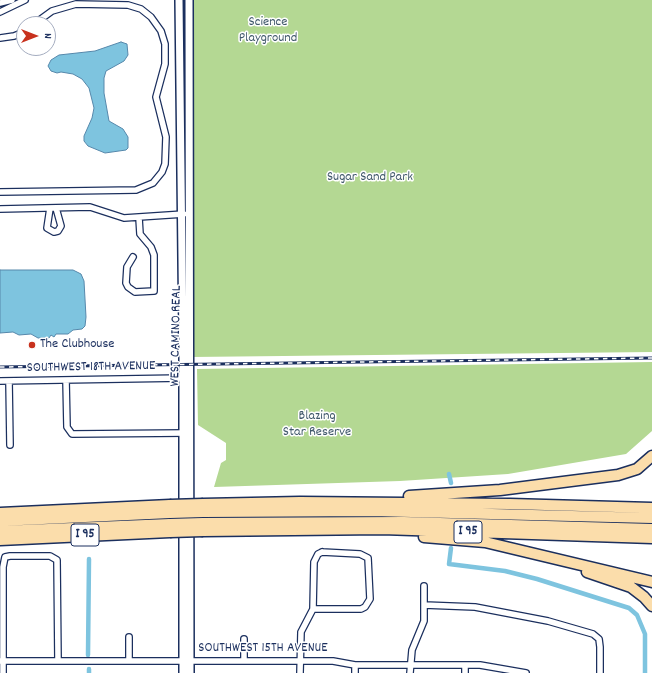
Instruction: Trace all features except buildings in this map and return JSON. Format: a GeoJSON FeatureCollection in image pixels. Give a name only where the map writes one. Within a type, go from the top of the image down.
{"type":"FeatureCollection","features":[{"type":"Feature","properties":{"kind":"highway"},"geometry":{"type":"LineString","coordinates":[[372,503],[405,496],[500,490],[618,475],[637,468],[652,456]]}},
{"type":"Feature","properties":{"kind":"highway","name":"I 95"},"geometry":{"type":"LineString","coordinates":[[0,513],[372,503],[535,504],[652,508]]}},
{"type":"Feature","properties":{"kind":"highway"},"geometry":{"type":"LineString","coordinates":[[203,508],[652,518]]}},
{"type":"Feature","properties":{"kind":"highway"},"geometry":{"type":"LineString","coordinates":[[0,521],[170,509]]}},
{"type":"Feature","properties":{"kind":"highway"},"geometry":{"type":"LineString","coordinates":[[203,527],[404,522],[652,529]]}},
{"type":"Feature","properties":{"kind":"highway","name":"I 95"},"geometry":{"type":"LineString","coordinates":[[0,540],[203,527],[284,530],[413,530],[652,538]]}},
{"type":"Feature","properties":{"kind":"highway"},"geometry":{"type":"LineString","coordinates":[[0,532],[170,528]]}},
{"type":"Feature","properties":{"kind":"highway"},"geometry":{"type":"LineString","coordinates":[[284,530],[462,539],[531,552],[652,582]]}},
{"type":"Feature","properties":{"kind":"highway"},"geometry":{"type":"LineString","coordinates":[[531,552],[547,560],[627,585],[639,593],[652,606]]}},
{"type":"Feature","properties":{"kind":"street"},"geometry":{"type":"LineString","coordinates":[[0,3],[12,0]]}},
{"type":"Feature","properties":{"kind":"street"},"geometry":{"type":"LineString","coordinates":[[0,12],[25,0]]}},
{"type":"Feature","properties":{"kind":"street","name":"WEST CAMINO REAL"},"geometry":{"type":"LineString","coordinates":[[180,0],[183,378],[186,433]]}},
{"type":"Feature","properties":{"kind":"street","name":"WEST CAMINO REAL"},"geometry":{"type":"LineString","coordinates":[[183,673],[186,661],[186,433],[190,214],[189,0]]}},
{"type":"Feature","properties":{"kind":"street"},"geometry":{"type":"LineString","coordinates":[[0,192],[136,190],[149,185],[156,180],[162,172],[166,159],[166,137],[156,97],[166,64],[165,44],[161,30],[151,17],[141,9],[128,5],[76,4],[52,11],[45,16]]}},
{"type":"Feature","properties":{"kind":"street"},"geometry":{"type":"LineString","coordinates":[[0,38],[16,35]]}},
{"type":"Feature","properties":{"kind":"street"},"geometry":{"type":"LineString","coordinates":[[0,209],[90,208],[119,217],[139,218],[190,214]]}},
{"type":"Feature","properties":{"kind":"street"},"geometry":{"type":"LineString","coordinates":[[133,257],[127,268],[126,283],[128,288],[135,292],[154,291],[154,255],[151,247],[140,234],[139,218]]}},
{"type":"Feature","properties":{"kind":"street","name":"SOUTHWEST 18TH AVENUE"},"geometry":{"type":"LineString","coordinates":[[0,381],[183,378]]}},
{"type":"Feature","properties":{"kind":"street"},"geometry":{"type":"LineString","coordinates":[[66,380],[66,427],[70,433],[77,435],[186,433]]}},
{"type":"Feature","properties":{"kind":"street"},"geometry":{"type":"LineString","coordinates":[[9,381],[10,445]]}},
{"type":"Feature","properties":{"kind":"street"},"geometry":{"type":"LineString","coordinates":[[300,673],[300,632],[313,609],[314,562],[318,554],[336,552],[360,554],[368,558],[370,599],[365,607],[361,609],[313,609]]}},
{"type":"Feature","properties":{"kind":"street"},"geometry":{"type":"LineString","coordinates":[[3,673],[1,661],[3,567],[5,557],[50,556],[54,558],[57,563],[58,661]]}},
{"type":"Feature","properties":{"kind":"street"},"geometry":{"type":"LineString","coordinates":[[410,673],[412,650],[423,625],[424,586]]}},
{"type":"Feature","properties":{"kind":"street"},"geometry":{"type":"LineString","coordinates":[[424,605],[475,607],[533,617],[593,634],[599,639],[600,673]]}},
{"type":"Feature","properties":{"kind":"street"},"geometry":{"type":"LineString","coordinates":[[129,637],[129,661]]}},
{"type":"Feature","properties":{"kind":"street"},"geometry":{"type":"LineString","coordinates":[[244,639],[244,661]]}},
{"type":"Feature","properties":{"kind":"street","name":"SOUTHWEST 15TH AVENUE"},"geometry":{"type":"LineString","coordinates":[[1,661],[333,661],[355,665],[465,665],[493,667],[526,673]]}},
{"type":"Feature","properties":{"kind":"street","name":"WEST CAMINO REAL"},"geometry":{"type":"LineString","coordinates":[[186,661],[190,673]]}},
{"type":"Feature","properties":{"kind":"street"},"geometry":{"type":"LineString","coordinates":[[355,665],[355,673]]}},
{"type":"Feature","properties":{"kind":"street"},"geometry":{"type":"LineString","coordinates":[[465,665],[465,673]]}},
{"type":"Feature","properties":{"kind":"green space","name":"Sugar Sand Park"},"geometry":{"type":"Polygon","coordinates":[[[193,0],[652,0],[652,352],[191,357],[193,0]]]}},
{"type":"Feature","properties":{"kind":"green space","name":"Blazing Star Reserve"},"geometry":{"type":"Polygon","coordinates":[[[652,362],[652,431],[626,454],[508,474],[400,481],[214,487],[221,463],[226,460],[226,443],[198,425],[197,369],[652,362]]]}},
{"type":"Feature","properties":{"kind":"water"},"geometry":{"type":"Polygon","coordinates":[[[121,42],[127,44],[128,55],[124,61],[106,71],[104,78],[104,93],[109,121],[123,129],[128,137],[128,148],[126,150],[105,153],[88,146],[84,141],[84,136],[92,118],[94,108],[89,88],[82,79],[73,74],[61,72],[57,73],[51,71],[48,66],[51,60],[59,55],[95,51],[121,42]]]}},
{"type":"Feature","properties":{"kind":"water"},"geometry":{"type":"Polygon","coordinates":[[[0,270],[73,270],[81,274],[84,281],[85,326],[82,329],[73,330],[68,334],[56,334],[54,337],[51,335],[49,338],[38,338],[31,334],[19,335],[13,332],[0,333],[0,270]]]}},
{"type":"Feature","properties":{"kind":"waterway"},"geometry":{"type":"LineString","coordinates":[[449,474],[451,483]]}},
{"type":"Feature","properties":{"kind":"waterway"},"geometry":{"type":"LineString","coordinates":[[451,548],[449,564],[505,571],[537,579],[629,608],[637,615],[645,634],[645,673]]}},
{"type":"Feature","properties":{"kind":"waterway"},"geometry":{"type":"LineString","coordinates":[[88,655],[89,559]]}},
{"type":"Feature","properties":{"kind":"railway"},"geometry":{"type":"LineString","coordinates":[[0,367],[652,358]]}},
{"type":"Feature","properties":{"kind":"place","name":"The Clubhouse"},"geometry":{"type":"Point","coordinates":[32,345]}},
{"type":"Feature","properties":{"kind":"park label","name":"Science Playground"},"geometry":{"type":"Point","coordinates":[268,32]}}]}
